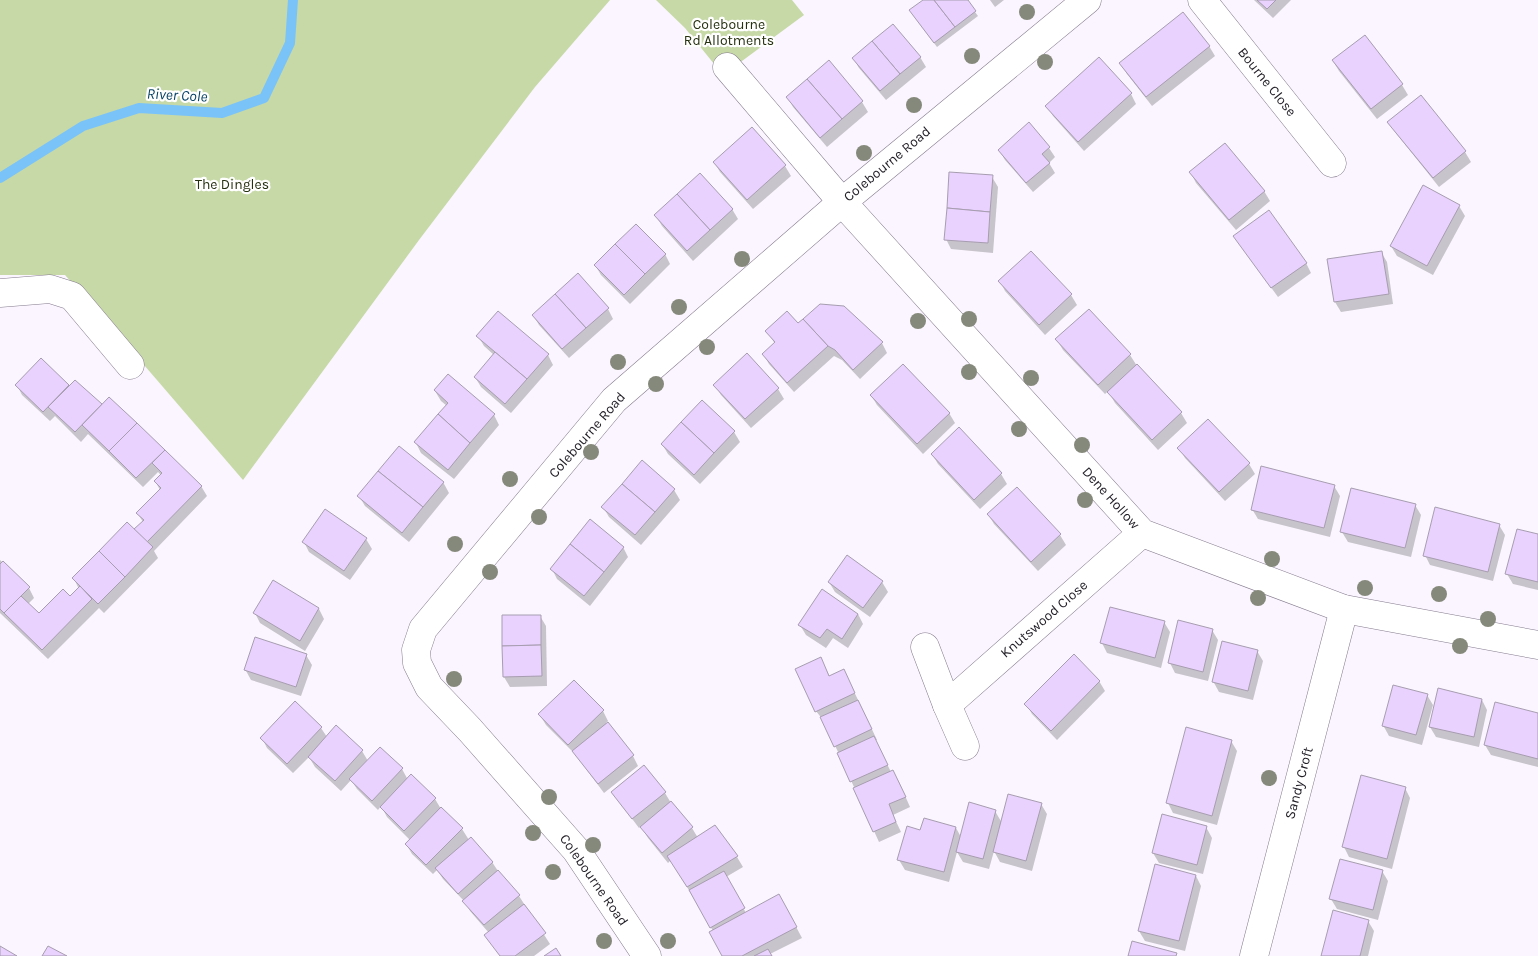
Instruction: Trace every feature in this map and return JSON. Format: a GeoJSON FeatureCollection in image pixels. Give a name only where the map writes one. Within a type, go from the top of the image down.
{"type":"FeatureCollection","features":[{"type":"Feature","properties":{"kind":"street","name":"Colebourne Road"},"geometry":{"type":"LineString","coordinates":[[647,956],[576,850],[470,730],[429,687],[417,663],[416,650],[423,629],[614,400],[842,202],[1087,0]]}},
{"type":"Feature","properties":{"kind":"street","name":"Bourne Close"},"geometry":{"type":"LineString","coordinates":[[1202,0],[1332,163]]}},
{"type":"Feature","properties":{"kind":"street","name":"Dene Hollow"},"geometry":{"type":"LineString","coordinates":[[726,67],[842,202],[1142,532],[1344,609],[1538,645]]}},
{"type":"Feature","properties":{"kind":"street"},"geometry":{"type":"LineString","coordinates":[[0,293],[50,289],[72,296],[130,365]]}},
{"type":"Feature","properties":{"kind":"street","name":"Knutswood Close"},"geometry":{"type":"LineString","coordinates":[[947,705],[1142,532]]}},
{"type":"Feature","properties":{"kind":"street","name":"Sandy Croft"},"geometry":{"type":"LineString","coordinates":[[1254,956],[1344,609]]}},
{"type":"Feature","properties":{"kind":"street"},"geometry":{"type":"LineString","coordinates":[[925,647],[965,746]]}},
{"type":"Feature","properties":{"kind":"green space","name":"The Dingles"},"geometry":{"type":"Polygon","coordinates":[[[0,0],[610,0],[535,87],[419,240],[243,480],[65,275],[0,275],[0,0]]]}},
{"type":"Feature","properties":{"kind":"green space","name":"Colebourne Rd Allotments"},"geometry":{"type":"Polygon","coordinates":[[[656,0],[792,0],[804,15],[723,75],[685,28],[656,0]]]}},
{"type":"Feature","properties":{"kind":"building"},"geometry":{"type":"Polygon","coordinates":[[[923,0],[934,0],[955,27],[934,43],[909,10],[923,0]]]}},
{"type":"Feature","properties":{"kind":"building"},"geometry":{"type":"Polygon","coordinates":[[[934,0],[968,0],[976,11],[955,27],[934,0]]]}},
{"type":"Feature","properties":{"kind":"building"},"geometry":{"type":"Polygon","coordinates":[[[1257,0],[1276,0],[1267,9],[1257,0]]]}},
{"type":"Feature","properties":{"kind":"building"},"geometry":{"type":"Polygon","coordinates":[[[1183,12],[1210,46],[1146,97],[1119,63],[1183,12]]]}},
{"type":"Feature","properties":{"kind":"building"},"geometry":{"type":"Polygon","coordinates":[[[893,24],[921,57],[900,74],[872,41],[893,24]]]}},
{"type":"Feature","properties":{"kind":"building"},"geometry":{"type":"Polygon","coordinates":[[[1365,35],[1403,84],[1371,109],[1332,60],[1365,35]]]}},
{"type":"Feature","properties":{"kind":"building"},"geometry":{"type":"Polygon","coordinates":[[[872,41],[900,74],[880,91],[852,58],[872,41]]]}},
{"type":"Feature","properties":{"kind":"building"},"geometry":{"type":"Polygon","coordinates":[[[1099,57],[1132,93],[1078,142],[1045,106],[1099,57]]]}},
{"type":"Feature","properties":{"kind":"building"},"geometry":{"type":"Polygon","coordinates":[[[829,60],[863,101],[842,119],[807,79],[829,60]]]}},
{"type":"Feature","properties":{"kind":"building"},"geometry":{"type":"Polygon","coordinates":[[[807,79],[842,119],[820,138],[786,97],[807,79]]]}},
{"type":"Feature","properties":{"kind":"building"},"geometry":{"type":"Polygon","coordinates":[[[1421,95],[1466,151],[1433,178],[1387,122],[1421,95]]]}},
{"type":"Feature","properties":{"kind":"building"},"geometry":{"type":"Polygon","coordinates":[[[1029,122],[1050,147],[1042,154],[1050,163],[1026,183],[998,150],[1029,122]]]}},
{"type":"Feature","properties":{"kind":"building"},"geometry":{"type":"Polygon","coordinates":[[[752,127],[786,165],[747,200],[713,162],[752,127]]]}},
{"type":"Feature","properties":{"kind":"building"},"geometry":{"type":"Polygon","coordinates":[[[1225,143],[1265,191],[1229,220],[1189,172],[1225,143]]]}},
{"type":"Feature","properties":{"kind":"building"},"geometry":{"type":"Polygon","coordinates":[[[949,172],[993,175],[990,212],[947,208],[949,172]]]}},
{"type":"Feature","properties":{"kind":"building"},"geometry":{"type":"Polygon","coordinates":[[[700,173],[733,209],[710,230],[677,194],[700,173]]]}},
{"type":"Feature","properties":{"kind":"building"},"geometry":{"type":"Polygon","coordinates":[[[1423,185],[1460,205],[1427,266],[1390,246],[1423,185]]]}},
{"type":"Feature","properties":{"kind":"building"},"geometry":{"type":"Polygon","coordinates":[[[677,194],[710,230],[687,251],[654,215],[677,194]]]}},
{"type":"Feature","properties":{"kind":"building"},"geometry":{"type":"Polygon","coordinates":[[[947,208],[990,212],[988,243],[944,240],[947,208]]]}},
{"type":"Feature","properties":{"kind":"building"},"geometry":{"type":"Polygon","coordinates":[[[1269,210],[1307,263],[1271,288],[1233,236],[1269,210]]]}},
{"type":"Feature","properties":{"kind":"building"},"geometry":{"type":"Polygon","coordinates":[[[636,224],[666,254],[645,274],[615,244],[636,224]]]}},
{"type":"Feature","properties":{"kind":"building"},"geometry":{"type":"Polygon","coordinates":[[[615,244],[645,274],[624,295],[594,265],[615,244]]]}},
{"type":"Feature","properties":{"kind":"building"},"geometry":{"type":"Polygon","coordinates":[[[1031,251],[1072,294],[1039,325],[998,281],[1031,251]]]}},
{"type":"Feature","properties":{"kind":"building"},"geometry":{"type":"Polygon","coordinates":[[[1382,251],[1389,294],[1334,302],[1327,259],[1382,251]]]}},
{"type":"Feature","properties":{"kind":"building"},"geometry":{"type":"Polygon","coordinates":[[[578,273],[609,308],[586,328],[555,294],[578,273]]]}},
{"type":"Feature","properties":{"kind":"building"},"geometry":{"type":"Polygon","coordinates":[[[555,294],[586,328],[562,349],[532,315],[555,294]]]}},
{"type":"Feature","properties":{"kind":"building"},"geometry":{"type":"Polygon","coordinates":[[[820,304],[844,306],[883,342],[853,370],[803,319],[820,304]]]}},
{"type":"Feature","properties":{"kind":"building"},"geometry":{"type":"Polygon","coordinates":[[[1089,309],[1131,354],[1098,385],[1055,339],[1089,309]]]}},
{"type":"Feature","properties":{"kind":"building"},"geometry":{"type":"Polygon","coordinates":[[[498,311],[549,354],[527,379],[476,336],[498,311]]]}},
{"type":"Feature","properties":{"kind":"building"},"geometry":{"type":"Polygon","coordinates":[[[787,311],[798,323],[803,319],[828,346],[787,383],[762,354],[775,342],[765,331],[787,311]]]}},
{"type":"Feature","properties":{"kind":"building"},"geometry":{"type":"Polygon","coordinates":[[[495,352],[527,379],[505,404],[474,377],[495,352]]]}},
{"type":"Feature","properties":{"kind":"building"},"geometry":{"type":"Polygon","coordinates":[[[747,353],[779,388],[745,419],[713,385],[747,353]]]}},
{"type":"Feature","properties":{"kind":"building"},"geometry":{"type":"Polygon","coordinates":[[[41,358],[69,385],[43,412],[15,385],[41,358]]]}},
{"type":"Feature","properties":{"kind":"building"},"geometry":{"type":"Polygon","coordinates":[[[903,364],[950,413],[917,444],[870,395],[903,364]]]}},
{"type":"Feature","properties":{"kind":"building"},"geometry":{"type":"Polygon","coordinates":[[[1137,364],[1182,412],[1152,440],[1107,392],[1137,364]]]}},
{"type":"Feature","properties":{"kind":"building"},"geometry":{"type":"Polygon","coordinates":[[[448,374],[495,414],[470,443],[438,414],[448,403],[434,390],[448,374]]]}},
{"type":"Feature","properties":{"kind":"building"},"geometry":{"type":"Polygon","coordinates":[[[75,380],[102,404],[75,432],[48,407],[75,380]]]}},
{"type":"Feature","properties":{"kind":"building"},"geometry":{"type":"Polygon","coordinates":[[[109,397],[137,423],[109,451],[82,425],[109,397]]]}},
{"type":"Feature","properties":{"kind":"building"},"geometry":{"type":"Polygon","coordinates":[[[702,400],[735,431],[714,453],[681,422],[702,400]]]}},
{"type":"Feature","properties":{"kind":"building"},"geometry":{"type":"Polygon","coordinates":[[[438,414],[470,443],[448,470],[414,442],[438,414]]]}},
{"type":"Feature","properties":{"kind":"building"},"geometry":{"type":"Polygon","coordinates":[[[1208,419],[1250,463],[1219,492],[1177,448],[1208,419]]]}},
{"type":"Feature","properties":{"kind":"building"},"geometry":{"type":"Polygon","coordinates":[[[681,422],[714,453],[694,475],[661,444],[681,422]]]}},
{"type":"Feature","properties":{"kind":"building"},"geometry":{"type":"Polygon","coordinates":[[[137,423],[165,450],[136,478],[109,451],[137,423]]]}},
{"type":"Feature","properties":{"kind":"building"},"geometry":{"type":"Polygon","coordinates":[[[959,427],[1002,473],[974,500],[931,454],[959,427]]]}},
{"type":"Feature","properties":{"kind":"building"},"geometry":{"type":"Polygon","coordinates":[[[399,446],[444,482],[423,507],[378,471],[399,446]]]}},
{"type":"Feature","properties":{"kind":"building"},"geometry":{"type":"Polygon","coordinates":[[[165,450],[202,486],[147,542],[134,529],[144,520],[136,513],[161,488],[154,481],[162,473],[152,463],[165,450]]]}},
{"type":"Feature","properties":{"kind":"building"},"geometry":{"type":"Polygon","coordinates":[[[642,460],[675,489],[655,512],[622,484],[642,460]]]}},
{"type":"Feature","properties":{"kind":"building"},"geometry":{"type":"Polygon","coordinates":[[[1261,466],[1335,485],[1324,528],[1251,510],[1261,466]]]}},
{"type":"Feature","properties":{"kind":"building"},"geometry":{"type":"Polygon","coordinates":[[[378,471],[423,507],[402,533],[357,496],[378,471]]]}},
{"type":"Feature","properties":{"kind":"building"},"geometry":{"type":"Polygon","coordinates":[[[622,484],[655,512],[635,535],[601,507],[622,484]]]}},
{"type":"Feature","properties":{"kind":"building"},"geometry":{"type":"Polygon","coordinates":[[[1017,487],[1061,534],[1031,562],[987,514],[1017,487]]]}},
{"type":"Feature","properties":{"kind":"building"},"geometry":{"type":"Polygon","coordinates":[[[1351,488],[1416,504],[1405,548],[1340,532],[1351,488]]]}},
{"type":"Feature","properties":{"kind":"building"},"geometry":{"type":"Polygon","coordinates":[[[1435,507],[1500,524],[1488,572],[1423,556],[1435,507]]]}},
{"type":"Feature","properties":{"kind":"building"},"geometry":{"type":"Polygon","coordinates":[[[325,509],[367,538],[344,571],[302,542],[325,509]]]}},
{"type":"Feature","properties":{"kind":"building"},"geometry":{"type":"Polygon","coordinates":[[[590,519],[624,547],[604,572],[570,544],[590,519]]]}},
{"type":"Feature","properties":{"kind":"building"},"geometry":{"type":"Polygon","coordinates":[[[127,522],[153,547],[125,577],[99,551],[127,522]]]}},
{"type":"Feature","properties":{"kind":"building"},"geometry":{"type":"Polygon","coordinates":[[[1517,529],[1538,534],[1538,582],[1505,574],[1517,529]]]}},
{"type":"Feature","properties":{"kind":"building"},"geometry":{"type":"Polygon","coordinates":[[[570,544],[604,572],[584,596],[550,569],[570,544]]]}},
{"type":"Feature","properties":{"kind":"building"},"geometry":{"type":"Polygon","coordinates":[[[99,551],[125,577],[98,604],[72,578],[99,551]]]}},
{"type":"Feature","properties":{"kind":"building"},"geometry":{"type":"Polygon","coordinates":[[[847,555],[883,581],[863,608],[828,582],[847,555]]]}},
{"type":"Feature","properties":{"kind":"building"},"geometry":{"type":"Polygon","coordinates":[[[3,561],[30,587],[4,613],[0,609],[0,564],[3,561]]]}},
{"type":"Feature","properties":{"kind":"building"},"geometry":{"type":"Polygon","coordinates":[[[273,580],[319,608],[300,641],[253,613],[273,580]]]}},
{"type":"Feature","properties":{"kind":"building"},"geometry":{"type":"Polygon","coordinates":[[[80,586],[92,599],[42,650],[4,613],[21,596],[39,613],[63,589],[70,596],[80,586]]]}},
{"type":"Feature","properties":{"kind":"building"},"geometry":{"type":"Polygon","coordinates":[[[822,589],[858,614],[842,639],[827,629],[820,638],[798,625],[822,589]]]}},
{"type":"Feature","properties":{"kind":"building"},"geometry":{"type":"Polygon","coordinates":[[[1110,607],[1165,621],[1155,658],[1100,643],[1110,607]]]}},
{"type":"Feature","properties":{"kind":"building"},"geometry":{"type":"Polygon","coordinates":[[[502,615],[541,615],[541,645],[502,646],[502,615]]]}},
{"type":"Feature","properties":{"kind":"building"},"geometry":{"type":"Polygon","coordinates":[[[1178,620],[1213,629],[1203,672],[1168,663],[1178,620]]]}},
{"type":"Feature","properties":{"kind":"building"},"geometry":{"type":"Polygon","coordinates":[[[255,637],[307,654],[296,687],[244,670],[255,637]]]}},
{"type":"Feature","properties":{"kind":"building"},"geometry":{"type":"Polygon","coordinates":[[[1222,641],[1258,650],[1248,691],[1212,682],[1222,641]]]}},
{"type":"Feature","properties":{"kind":"building"},"geometry":{"type":"Polygon","coordinates":[[[541,645],[542,676],[503,677],[502,646],[541,645]]]}},
{"type":"Feature","properties":{"kind":"building"},"geometry":{"type":"Polygon","coordinates":[[[1074,654],[1100,681],[1051,731],[1024,704],[1074,654]]]}},
{"type":"Feature","properties":{"kind":"building"},"geometry":{"type":"Polygon","coordinates":[[[821,657],[829,676],[844,669],[855,693],[815,712],[795,669],[821,657]]]}},
{"type":"Feature","properties":{"kind":"building"},"geometry":{"type":"Polygon","coordinates":[[[574,680],[604,710],[568,745],[538,714],[574,680]]]}},
{"type":"Feature","properties":{"kind":"building"},"geometry":{"type":"Polygon","coordinates":[[[1393,685],[1428,694],[1416,735],[1382,726],[1393,685]]]}},
{"type":"Feature","properties":{"kind":"building"},"geometry":{"type":"Polygon","coordinates":[[[1438,688],[1482,699],[1474,737],[1429,727],[1438,688]]]}},
{"type":"Feature","properties":{"kind":"building"},"geometry":{"type":"Polygon","coordinates":[[[858,700],[872,729],[834,747],[820,717],[858,700]]]}},
{"type":"Feature","properties":{"kind":"building"},"geometry":{"type":"Polygon","coordinates":[[[295,701],[322,727],[287,764],[260,738],[295,701]]]}},
{"type":"Feature","properties":{"kind":"building"},"geometry":{"type":"Polygon","coordinates":[[[1495,702],[1538,713],[1538,759],[1484,745],[1495,702]]]}},
{"type":"Feature","properties":{"kind":"building"},"geometry":{"type":"Polygon","coordinates":[[[608,722],[634,755],[598,784],[572,751],[608,722]]]}},
{"type":"Feature","properties":{"kind":"building"},"geometry":{"type":"Polygon","coordinates":[[[336,725],[363,750],[335,781],[308,757],[336,725]]]}},
{"type":"Feature","properties":{"kind":"building"},"geometry":{"type":"Polygon","coordinates":[[[1186,727],[1232,740],[1212,816],[1166,803],[1186,727]]]}},
{"type":"Feature","properties":{"kind":"building"},"geometry":{"type":"Polygon","coordinates":[[[874,736],[888,765],[850,782],[837,753],[874,736]]]}},
{"type":"Feature","properties":{"kind":"building"},"geometry":{"type":"Polygon","coordinates":[[[380,747],[403,768],[372,801],[349,779],[380,747]]]}},
{"type":"Feature","properties":{"kind":"building"},"geometry":{"type":"Polygon","coordinates":[[[644,765],[666,792],[632,819],[611,792],[644,765]]]}},
{"type":"Feature","properties":{"kind":"building"},"geometry":{"type":"Polygon","coordinates":[[[893,770],[906,797],[889,804],[896,822],[873,832],[853,788],[893,770]]]}},
{"type":"Feature","properties":{"kind":"building"},"geometry":{"type":"Polygon","coordinates":[[[411,774],[436,798],[404,831],[380,807],[411,774]]]}},
{"type":"Feature","properties":{"kind":"building"},"geometry":{"type":"Polygon","coordinates":[[[1361,775],[1406,787],[1387,859],[1342,847],[1361,775]]]}},
{"type":"Feature","properties":{"kind":"building"},"geometry":{"type":"Polygon","coordinates":[[[1008,794],[1042,803],[1026,861],[993,852],[1008,794]]]}},
{"type":"Feature","properties":{"kind":"building"},"geometry":{"type":"Polygon","coordinates":[[[671,801],[693,827],[662,853],[640,827],[671,801]]]}},
{"type":"Feature","properties":{"kind":"building"},"geometry":{"type":"Polygon","coordinates":[[[969,802],[996,810],[983,859],[956,852],[969,802]]]}},
{"type":"Feature","properties":{"kind":"building"},"geometry":{"type":"Polygon","coordinates":[[[441,807],[463,828],[426,865],[405,844],[441,807]]]}},
{"type":"Feature","properties":{"kind":"building"},"geometry":{"type":"Polygon","coordinates":[[[1162,814],[1207,826],[1197,865],[1152,853],[1162,814]]]}},
{"type":"Feature","properties":{"kind":"building"},"geometry":{"type":"Polygon","coordinates":[[[924,818],[956,827],[944,872],[897,860],[907,826],[920,830],[924,818]]]}},
{"type":"Feature","properties":{"kind":"building"},"geometry":{"type":"Polygon","coordinates":[[[715,825],[738,856],[687,887],[667,856],[715,825]]]}},
{"type":"Feature","properties":{"kind":"building"},"geometry":{"type":"Polygon","coordinates":[[[471,837],[493,862],[458,894],[435,868],[471,837]]]}},
{"type":"Feature","properties":{"kind":"building"},"geometry":{"type":"Polygon","coordinates":[[[1340,859],[1383,870],[1373,910],[1329,899],[1340,859]]]}},
{"type":"Feature","properties":{"kind":"building"},"geometry":{"type":"Polygon","coordinates":[[[1155,864],[1196,875],[1179,941],[1138,931],[1155,864]]]}},
{"type":"Feature","properties":{"kind":"building"},"geometry":{"type":"Polygon","coordinates":[[[498,870],[520,895],[484,925],[462,901],[498,870]]]}},
{"type":"Feature","properties":{"kind":"building"},"geometry":{"type":"Polygon","coordinates":[[[724,871],[745,908],[710,928],[689,890],[724,871]]]}},
{"type":"Feature","properties":{"kind":"building"},"geometry":{"type":"Polygon","coordinates":[[[779,894],[797,927],[742,956],[722,956],[709,932],[779,894]]]}},
{"type":"Feature","properties":{"kind":"building"},"geometry":{"type":"Polygon","coordinates":[[[524,904],[546,933],[515,956],[500,956],[484,935],[524,904]]]}},
{"type":"Feature","properties":{"kind":"building"},"geometry":{"type":"Polygon","coordinates":[[[1333,910],[1369,920],[1360,956],[1321,956],[1333,910]]]}},
{"type":"Feature","properties":{"kind":"building"},"geometry":{"type":"Polygon","coordinates":[[[1132,941],[1177,953],[1176,956],[1128,956],[1132,941]]]}},
{"type":"Feature","properties":{"kind":"building"},"geometry":{"type":"Polygon","coordinates":[[[0,946],[17,956],[0,956],[0,946]]]}},
{"type":"Feature","properties":{"kind":"building"},"geometry":{"type":"Polygon","coordinates":[[[48,946],[67,956],[42,956],[48,946]]]}},
{"type":"Feature","properties":{"kind":"building"},"geometry":{"type":"Polygon","coordinates":[[[556,948],[561,956],[544,956],[556,948]]]}},
{"type":"Feature","properties":{"kind":"building"},"geometry":{"type":"Polygon","coordinates":[[[768,949],[772,956],[754,956],[768,949]]]}},
{"type":"Feature","properties":{"kind":"waterway","name":"River Cole"},"geometry":{"type":"LineString","coordinates":[[0,178],[83,126],[139,108],[222,113],[264,98],[290,43],[293,0]]}}]}
